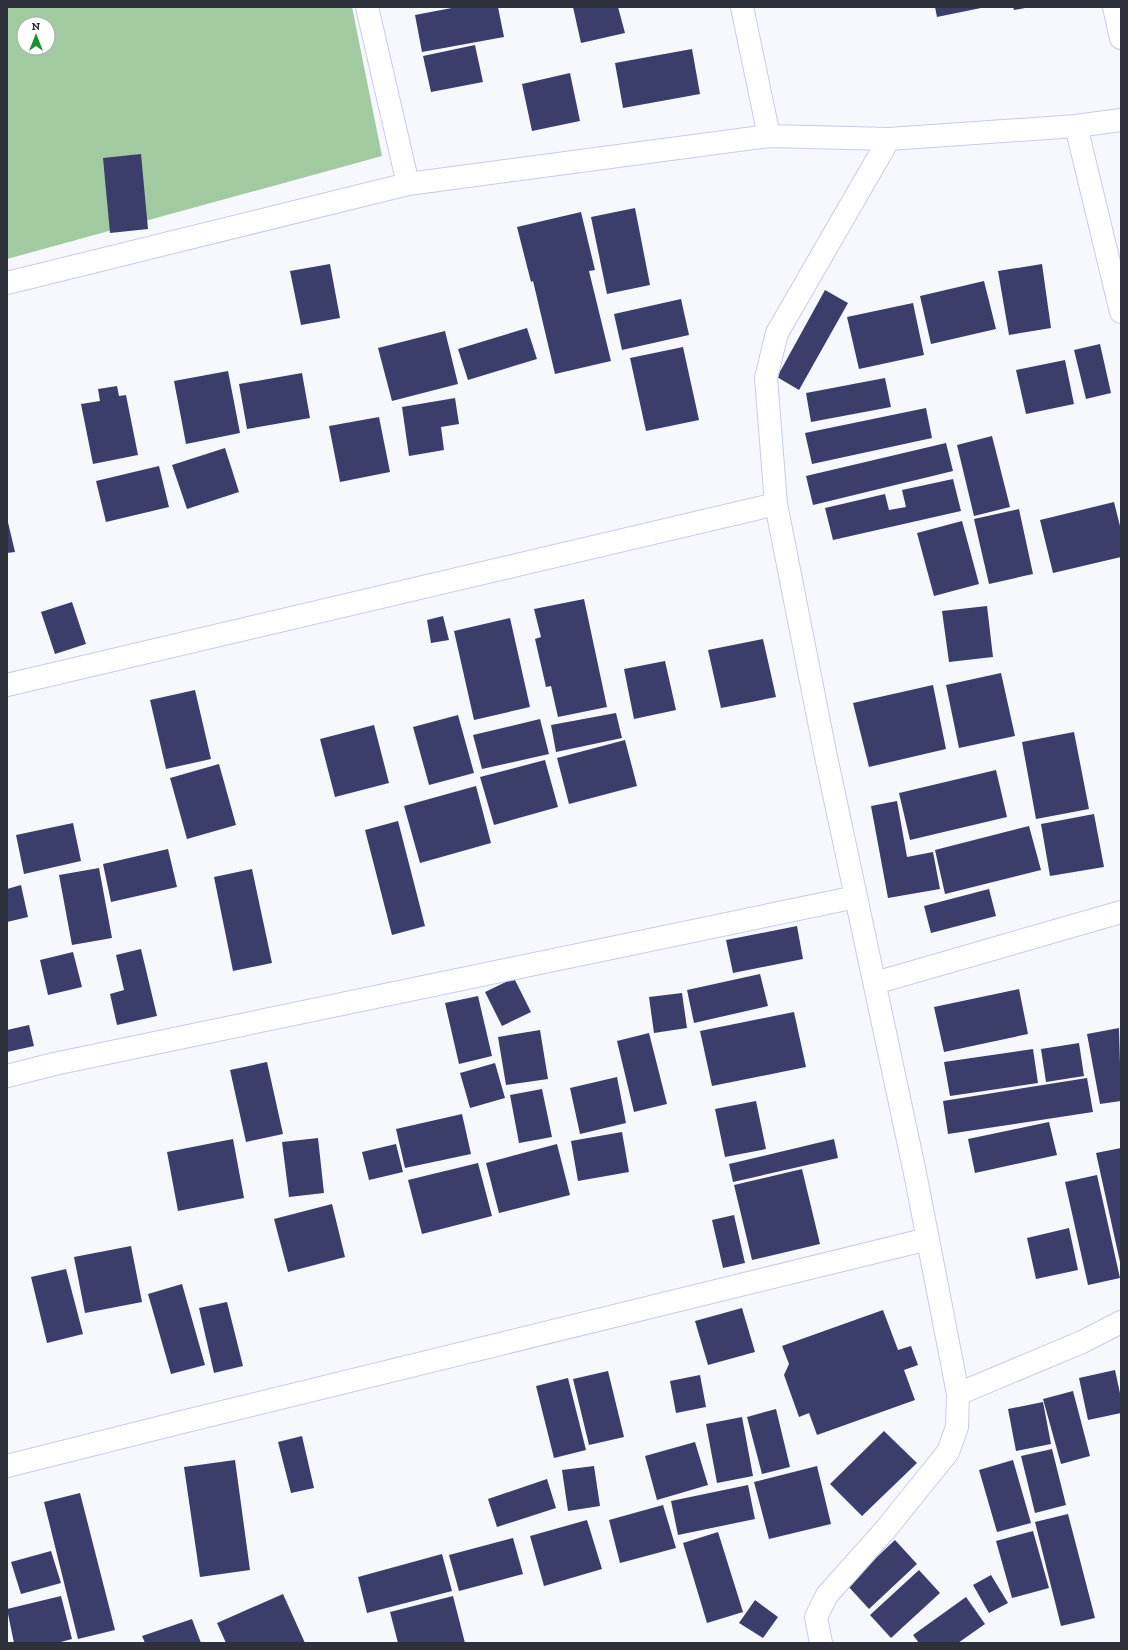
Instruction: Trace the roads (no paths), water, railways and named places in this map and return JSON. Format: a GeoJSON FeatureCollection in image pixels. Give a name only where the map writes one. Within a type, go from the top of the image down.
{"type":"FeatureCollection","features":[{"type":"Feature","properties":{"kind":"street"},"geometry":{"type":"LineString","coordinates":[[367,7],[408,184]]}},
{"type":"Feature","properties":{"kind":"street"},"geometry":{"type":"LineString","coordinates":[[742,7],[768,136]]}},
{"type":"Feature","properties":{"kind":"street"},"geometry":{"type":"LineString","coordinates":[[1114,7],[1121,38]]}},
{"type":"Feature","properties":{"kind":"street"},"geometry":{"type":"LineString","coordinates":[[7,283],[408,184],[768,136],[889,139],[1076,126],[1121,120]]}},
{"type":"Feature","properties":{"kind":"street"},"geometry":{"type":"LineString","coordinates":[[1076,126],[1121,312]]}},
{"type":"Feature","properties":{"kind":"street"},"geometry":{"type":"LineString","coordinates":[[821,1643],[816,1617],[827,1595],[886,1529],[948,1452],[957,1427],[958,1394],[928,1239],[825,752],[776,504],[766,378],[777,333],[889,139]]}},
{"type":"Feature","properties":{"kind":"street"},"geometry":{"type":"LineString","coordinates":[[7,685],[776,504]]}},
{"type":"Feature","properties":{"kind":"street"},"geometry":{"type":"LineString","coordinates":[[7,1076],[54,1064],[856,897]]}},
{"type":"Feature","properties":{"kind":"street"},"geometry":{"type":"LineString","coordinates":[[875,983],[1121,912]]}},
{"type":"Feature","properties":{"kind":"street"},"geometry":{"type":"LineString","coordinates":[[7,1466],[928,1239]]}},
{"type":"Feature","properties":{"kind":"street"},"geometry":{"type":"LineString","coordinates":[[958,1394],[1082,1342],[1121,1322]]}}]}
